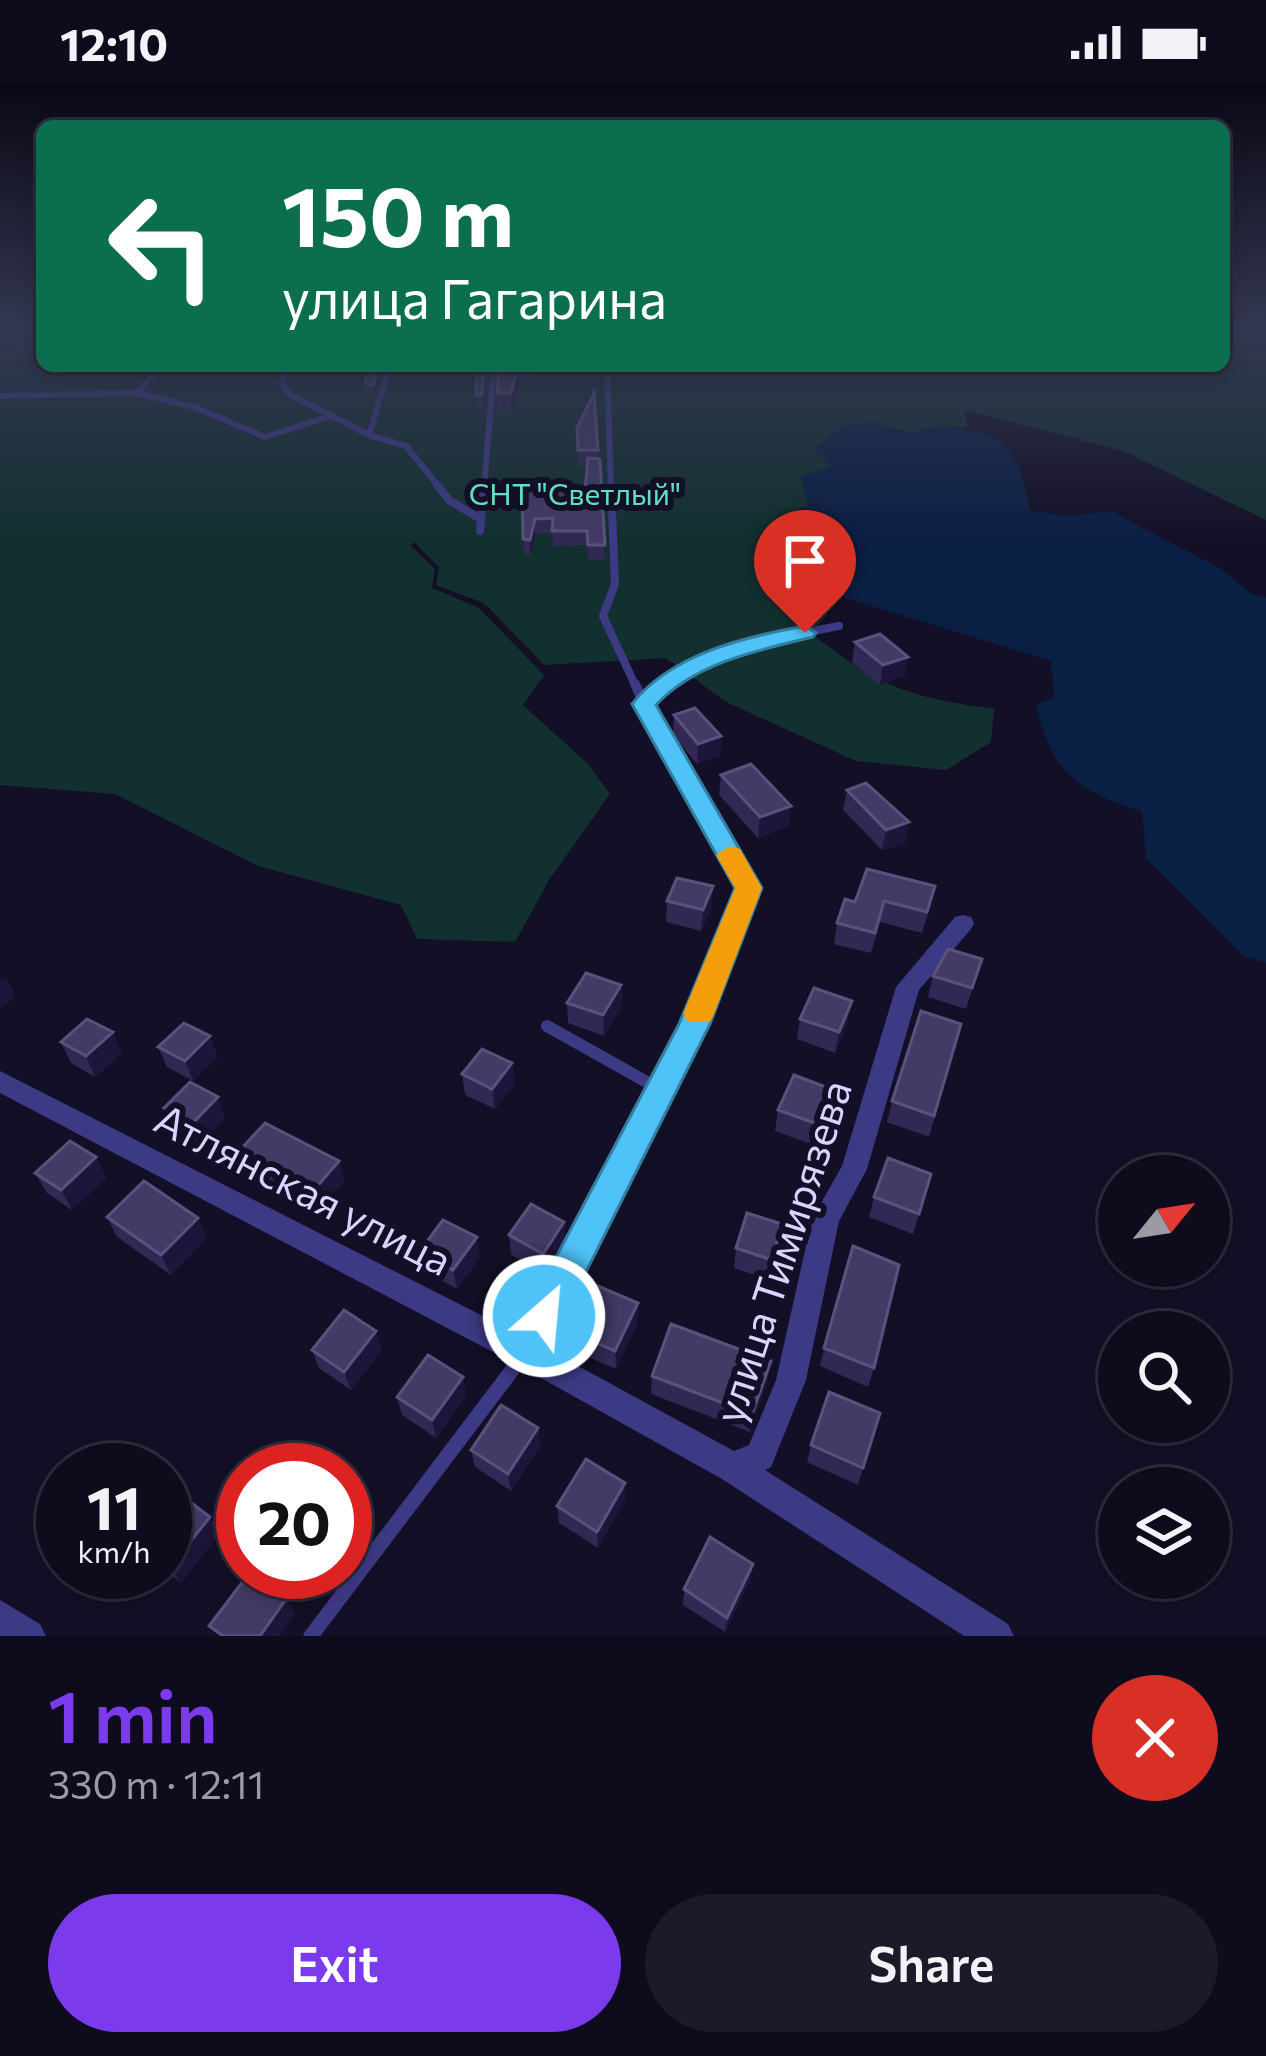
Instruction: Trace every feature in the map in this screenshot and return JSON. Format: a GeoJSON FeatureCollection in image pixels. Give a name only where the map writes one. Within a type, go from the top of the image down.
{"type":"FeatureCollection","features":[{"type":"Feature","properties":{"kind":"street","name":"улица Тимирязева"},"geometry":{"type":"LineString","coordinates":[[733,1468],[760,1456],[791,1380],[826,1220],[854,1169],[908,987],[963,923]]}},
{"type":"Feature","properties":{"kind":"street","name":"Атлянская улица"},"geometry":{"type":"LineString","coordinates":[[0,1081],[525,1353],[733,1468],[996,1636]]}},
{"type":"Feature","properties":{"kind":"street"},"geometry":{"type":"LineString","coordinates":[[0,1617],[28,1636]]}},
{"type":"Feature","properties":{"kind":"lane"},"geometry":{"type":"LineString","coordinates":[[169,400],[197,407],[219,421],[265,437],[283,435],[328,416]]}},
{"type":"Feature","properties":{"kind":"lane"},"geometry":{"type":"LineString","coordinates":[[300,400],[369,435],[406,446],[450,501],[479,518]]}},
{"type":"Feature","properties":{"kind":"lane"},"geometry":{"type":"LineString","coordinates":[[369,435],[380,400]]}},
{"type":"Feature","properties":{"kind":"lane"},"geometry":{"type":"LineString","coordinates":[[480,531],[491,400]]}},
{"type":"Feature","properties":{"kind":"lane"},"geometry":{"type":"LineString","coordinates":[[311,1636],[525,1353],[695,1024],[748,888],[644,704],[603,616],[615,584],[608,400]]}},
{"type":"Feature","properties":{"kind":"lane"},"geometry":{"type":"LineString","coordinates":[[644,704],[671,675],[771,639],[839,626]]}},
{"type":"Feature","properties":{"kind":"lane"},"geometry":{"type":"LineString","coordinates":[[547,1026],[661,1090]]}},
{"type":"Feature","properties":{"kind":"green space","name":"СНТ \"Светлый\""},"geometry":{"type":"Polygon","coordinates":[[[0,400],[1266,400],[1266,520],[1123,451],[964,410],[967,427],[919,429],[916,433],[854,425],[815,450],[832,466],[808,506],[786,515],[842,597],[811,633],[856,666],[896,687],[994,709],[991,742],[946,770],[856,761],[726,702],[666,658],[544,665],[484,603],[436,585],[439,567],[414,542],[411,546],[435,569],[432,588],[479,608],[544,675],[523,705],[588,764],[610,794],[549,880],[515,942],[417,939],[401,905],[258,866],[115,794],[0,785],[0,400]]]}},
{"type":"Feature","properties":{"kind":"water"},"geometry":{"type":"Polygon","coordinates":[[[875,421],[894,431],[967,430],[998,439],[1017,464],[1030,510],[1067,516],[1111,511],[1220,568],[1252,594],[1266,597],[1266,963],[1243,956],[1146,858],[1142,812],[1084,787],[1060,764],[1036,705],[1054,697],[1051,661],[842,597],[785,515],[808,506],[801,477],[831,466],[814,450],[844,425],[875,421]]]}},
{"type":"Feature","properties":{"kind":"building"},"geometry":{"type":"Polygon","coordinates":[[[595,400],[598,450],[578,450],[577,428],[595,400]]]}},
{"type":"Feature","properties":{"kind":"building"},"geometry":{"type":"Polygon","coordinates":[[[588,458],[600,459],[605,545],[588,545],[587,531],[552,531],[553,518],[535,519],[530,540],[523,539],[522,482],[542,482],[540,492],[585,491],[588,458]]]}},
{"type":"Feature","properties":{"kind":"building"},"geometry":{"type":"Polygon","coordinates":[[[880,634],[908,657],[883,665],[855,642],[880,634]]]}},
{"type":"Feature","properties":{"kind":"building"},"geometry":{"type":"Polygon","coordinates":[[[695,708],[721,736],[698,744],[674,715],[695,708]]]}},
{"type":"Feature","properties":{"kind":"building"},"geometry":{"type":"Polygon","coordinates":[[[751,764],[791,806],[760,817],[721,775],[751,764]]]}},
{"type":"Feature","properties":{"kind":"building"},"geometry":{"type":"Polygon","coordinates":[[[866,783],[909,822],[886,830],[847,790],[866,783]]]}},
{"type":"Feature","properties":{"kind":"building"},"geometry":{"type":"Polygon","coordinates":[[[867,869],[935,886],[927,912],[884,901],[875,933],[837,923],[845,899],[855,902],[867,869]]]}},
{"type":"Feature","properties":{"kind":"building"},"geometry":{"type":"Polygon","coordinates":[[[677,878],[713,886],[703,910],[667,901],[677,878]]]}},
{"type":"Feature","properties":{"kind":"building"},"geometry":{"type":"Polygon","coordinates":[[[948,949],[982,959],[972,988],[933,976],[948,949]]]}},
{"type":"Feature","properties":{"kind":"building"},"geometry":{"type":"Polygon","coordinates":[[[586,973],[621,985],[603,1015],[567,1003],[586,973]]]}},
{"type":"Feature","properties":{"kind":"building"},"geometry":{"type":"Polygon","coordinates":[[[814,988],[852,1001],[839,1032],[800,1019],[814,988]]]}},
{"type":"Feature","properties":{"kind":"building"},"geometry":{"type":"Polygon","coordinates":[[[921,1011],[961,1024],[934,1116],[892,1101],[921,1011]]]}},
{"type":"Feature","properties":{"kind":"building"},"geometry":{"type":"Polygon","coordinates":[[[87,1019],[113,1032],[86,1056],[61,1042],[87,1019]]]}},
{"type":"Feature","properties":{"kind":"building"},"geometry":{"type":"Polygon","coordinates":[[[184,1023],[210,1036],[185,1061],[158,1047],[184,1023]]]}},
{"type":"Feature","properties":{"kind":"building"},"geometry":{"type":"Polygon","coordinates":[[[482,1049],[512,1063],[492,1089],[462,1074],[482,1049]]]}},
{"type":"Feature","properties":{"kind":"building"},"geometry":{"type":"Polygon","coordinates":[[[794,1075],[834,1090],[820,1125],[778,1110],[794,1075]]]}},
{"type":"Feature","properties":{"kind":"building"},"geometry":{"type":"Polygon","coordinates":[[[190,1082],[218,1097],[192,1124],[164,1108],[190,1082]]]}},
{"type":"Feature","properties":{"kind":"building"},"geometry":{"type":"Polygon","coordinates":[[[265,1123],[339,1161],[314,1190],[239,1151],[265,1123]]]}},
{"type":"Feature","properties":{"kind":"building"},"geometry":{"type":"Polygon","coordinates":[[[70,1141],[96,1157],[61,1190],[35,1173],[70,1141]]]}},
{"type":"Feature","properties":{"kind":"building"},"geometry":{"type":"Polygon","coordinates":[[[888,1158],[931,1174],[919,1214],[874,1197],[888,1158]]]}},
{"type":"Feature","properties":{"kind":"building"},"geometry":{"type":"Polygon","coordinates":[[[144,1181],[198,1218],[161,1255],[107,1217],[144,1181]]]}},
{"type":"Feature","properties":{"kind":"building"},"geometry":{"type":"Polygon","coordinates":[[[531,1204],[564,1222],[543,1254],[509,1235],[531,1204]]]}},
{"type":"Feature","properties":{"kind":"building"},"geometry":{"type":"Polygon","coordinates":[[[747,1213],[782,1224],[772,1260],[736,1248],[747,1213]]]}},
{"type":"Feature","properties":{"kind":"building"},"geometry":{"type":"Polygon","coordinates":[[[443,1220],[477,1237],[453,1270],[419,1252],[443,1220]]]}},
{"type":"Feature","properties":{"kind":"building"},"geometry":{"type":"Polygon","coordinates":[[[853,1246],[899,1265],[874,1368],[824,1348],[853,1246]]]}},
{"type":"Feature","properties":{"kind":"building"},"geometry":{"type":"Polygon","coordinates":[[[593,1284],[638,1303],[615,1351],[569,1331],[593,1284]]]}},
{"type":"Feature","properties":{"kind":"building"},"geometry":{"type":"Polygon","coordinates":[[[344,1310],[376,1331],[344,1372],[312,1350],[344,1310]]]}},
{"type":"Feature","properties":{"kind":"building"},"geometry":{"type":"Polygon","coordinates":[[[671,1324],[771,1361],[752,1414],[652,1376],[671,1324]]]}},
{"type":"Feature","properties":{"kind":"building"},"geometry":{"type":"Polygon","coordinates":[[[428,1355],[463,1377],[432,1420],[397,1397],[428,1355]]]}},
{"type":"Feature","properties":{"kind":"building"},"geometry":{"type":"Polygon","coordinates":[[[829,1392],[880,1413],[863,1468],[811,1445],[829,1392]]]}},
{"type":"Feature","properties":{"kind":"building"},"geometry":{"type":"Polygon","coordinates":[[[501,1405],[538,1428],[508,1474],[471,1450],[501,1405]]]}},
{"type":"Feature","properties":{"kind":"building"},"geometry":{"type":"Polygon","coordinates":[[[586,1459],[625,1483],[597,1532],[557,1506],[586,1459]]]}},
{"type":"Feature","properties":{"kind":"building"},"geometry":{"type":"Polygon","coordinates":[[[192,1503],[210,1517],[192,1540],[192,1503]]]}},
{"type":"Feature","properties":{"kind":"building"},"geometry":{"type":"Polygon","coordinates":[[[710,1537],[753,1564],[727,1618],[684,1589],[710,1537]]]}},
{"type":"Feature","properties":{"kind":"building"},"geometry":{"type":"Polygon","coordinates":[[[230,1599],[286,1599],[260,1636],[223,1636],[209,1626],[230,1599]]]}},
{"type":"Feature","properties":{"kind":"slow traffic"},"geometry":{"type":"LineString","coordinates":[[699,1014],[748,888],[730,855]]}},
{"type":"Feature","properties":{"kind":"route"},"geometry":{"type":"LineString","coordinates":[[544,1316],[695,1024],[748,888],[644,704],[671,675],[771,639],[805,633]]}}]}
